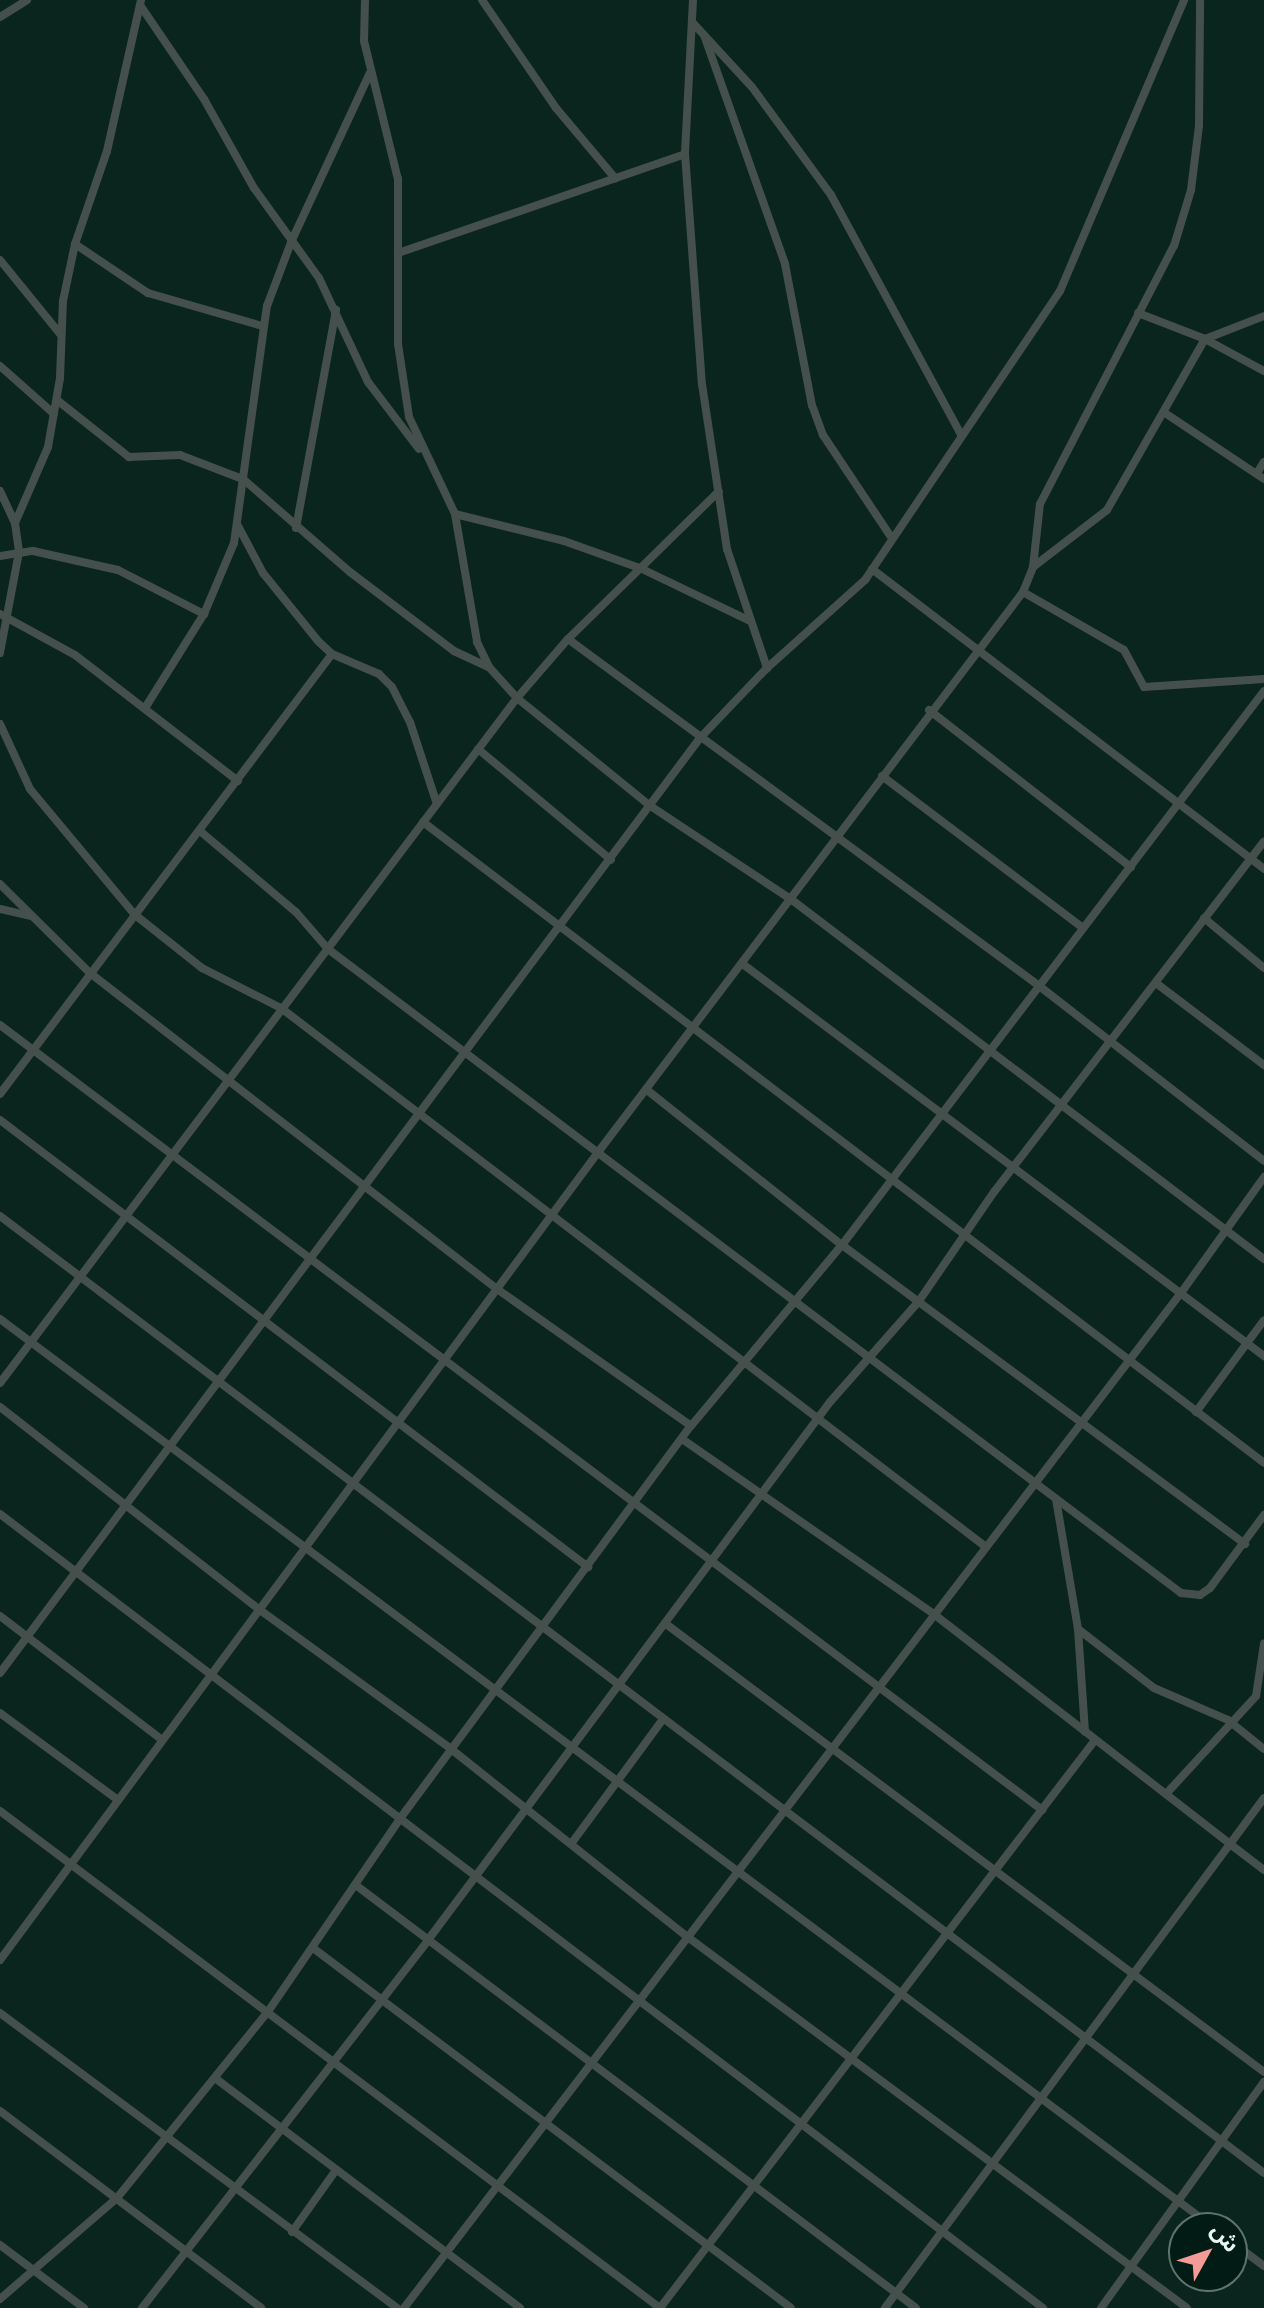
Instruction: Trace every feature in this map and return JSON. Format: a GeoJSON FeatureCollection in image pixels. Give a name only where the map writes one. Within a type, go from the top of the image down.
{"type":"FeatureCollection","features":[{"type":"Feature","properties":{"kind":"street"},"geometry":{"type":"LineString","coordinates":[[0,17],[27,0]]}},
{"type":"Feature","properties":{"kind":"street"},"geometry":{"type":"LineString","coordinates":[[365,0],[370,73],[398,179],[401,252],[398,344],[409,417],[455,514],[477,642],[489,667],[517,698],[649,805],[792,900],[1264,1259]]}},
{"type":"Feature","properties":{"kind":"street"},"geometry":{"type":"LineString","coordinates":[[482,0],[556,108],[615,178]]}},
{"type":"Feature","properties":{"kind":"street"},"geometry":{"type":"LineString","coordinates":[[693,0],[685,154],[702,384],[727,549],[767,668]]}},
{"type":"Feature","properties":{"kind":"street"},"geometry":{"type":"LineString","coordinates":[[0,1673],[128,1507],[417,1112],[562,927],[700,738],[767,668],[856,590],[872,569],[1070,271],[1184,0]]}},
{"type":"Feature","properties":{"kind":"street"},"geometry":{"type":"LineString","coordinates":[[0,1960],[599,1151],[744,965],[929,710],[1023,592],[1033,567],[1040,504],[1174,246],[1191,190],[1199,126],[1200,0]]}},
{"type":"Feature","properties":{"kind":"street"},"geometry":{"type":"LineString","coordinates":[[140,2],[336,309],[368,382],[427,459]]}},
{"type":"Feature","properties":{"kind":"street"},"geometry":{"type":"LineString","coordinates":[[15,523],[39,472],[54,414],[61,336],[75,244],[107,151],[140,2]]}},
{"type":"Feature","properties":{"kind":"street"},"geometry":{"type":"LineString","coordinates":[[692,22],[795,141],[831,195],[962,436]]}},
{"type":"Feature","properties":{"kind":"street"},"geometry":{"type":"LineString","coordinates":[[704,35],[785,264],[812,405],[823,435],[891,537]]}},
{"type":"Feature","properties":{"kind":"street"},"geometry":{"type":"LineString","coordinates":[[145,708],[204,614],[238,526],[262,326],[292,240],[370,73]]}},
{"type":"Feature","properties":{"kind":"street"},"geometry":{"type":"LineString","coordinates":[[401,252],[685,154]]}},
{"type":"Feature","properties":{"kind":"street"},"geometry":{"type":"LineString","coordinates":[[75,244],[148,293],[262,326]]}},
{"type":"Feature","properties":{"kind":"street"},"geometry":{"type":"LineString","coordinates":[[0,260],[61,336]]}},
{"type":"Feature","properties":{"kind":"street"},"geometry":{"type":"LineString","coordinates":[[296,528],[336,309]]}},
{"type":"Feature","properties":{"kind":"street"},"geometry":{"type":"LineString","coordinates":[[1138,313],[1205,339],[1264,371]]}},
{"type":"Feature","properties":{"kind":"street"},"geometry":{"type":"LineString","coordinates":[[1033,567],[1107,510],[1205,339],[1264,316]]}},
{"type":"Feature","properties":{"kind":"street"},"geometry":{"type":"LineString","coordinates":[[0,366],[54,414]]}},
{"type":"Feature","properties":{"kind":"street"},"geometry":{"type":"LineString","coordinates":[[57,400],[129,457],[180,455],[243,479],[296,528],[454,651],[489,667]]}},
{"type":"Feature","properties":{"kind":"street"},"geometry":{"type":"LineString","coordinates":[[1165,413],[1261,476],[1264,462]]}},
{"type":"Feature","properties":{"kind":"street"},"geometry":{"type":"LineString","coordinates":[[0,491],[15,523],[19,552],[9,620],[0,653]]}},
{"type":"Feature","properties":{"kind":"street"},"geometry":{"type":"LineString","coordinates":[[0,1383],[517,698],[568,639],[719,491]]}},
{"type":"Feature","properties":{"kind":"street"},"geometry":{"type":"LineString","coordinates":[[455,514],[564,541],[640,568],[750,621]]}},
{"type":"Feature","properties":{"kind":"street"},"geometry":{"type":"LineString","coordinates":[[238,526],[263,573],[332,654],[379,674],[392,687],[410,722],[437,804]]}},
{"type":"Feature","properties":{"kind":"street"},"geometry":{"type":"LineString","coordinates":[[0,556],[19,552],[118,570],[204,614]]}},
{"type":"Feature","properties":{"kind":"street"},"geometry":{"type":"LineString","coordinates":[[872,569],[1178,807],[1264,869]]}},
{"type":"Feature","properties":{"kind":"street"},"geometry":{"type":"LineString","coordinates":[[1023,592],[1124,650],[1144,687],[1264,679]]}},
{"type":"Feature","properties":{"kind":"street"},"geometry":{"type":"LineString","coordinates":[[0,614],[75,655],[238,781]]}},
{"type":"Feature","properties":{"kind":"street"},"geometry":{"type":"LineString","coordinates":[[568,639],[1038,985],[1264,1161]]}},
{"type":"Feature","properties":{"kind":"street"},"geometry":{"type":"LineString","coordinates":[[0,1094],[332,654]]}},
{"type":"Feature","properties":{"kind":"street"},"geometry":{"type":"LineString","coordinates":[[0,2299],[117,2198],[267,2013],[357,1886],[399,1820],[542,1625],[636,1505],[691,1426],[842,1245],[1264,691]]}},
{"type":"Feature","properties":{"kind":"street"},"geometry":{"type":"LineString","coordinates":[[929,710],[1131,867]]}},
{"type":"Feature","properties":{"kind":"street"},"geometry":{"type":"LineString","coordinates":[[0,724],[30,789],[134,914],[202,968],[281,1008],[552,1217],[819,1416],[986,1547]]}},
{"type":"Feature","properties":{"kind":"street"},"geometry":{"type":"LineString","coordinates":[[478,749],[611,860]]}},
{"type":"Feature","properties":{"kind":"street"},"geometry":{"type":"LineString","coordinates":[[882,776],[1083,928]]}},
{"type":"Feature","properties":{"kind":"street"},"geometry":{"type":"LineString","coordinates":[[423,822],[1264,1463]]}},
{"type":"Feature","properties":{"kind":"street"},"geometry":{"type":"LineString","coordinates":[[200,831],[296,912],[328,949],[463,1054],[599,1151],[794,1304],[1181,1593],[1200,1595],[1210,1588],[1264,1515]]}},
{"type":"Feature","properties":{"kind":"street"},"geometry":{"type":"LineString","coordinates":[[142,2308],[188,2253],[528,1809],[713,1564],[819,1416],[919,1301],[1014,1166],[1264,842]]}},
{"type":"Feature","properties":{"kind":"street"},"geometry":{"type":"LineString","coordinates":[[0,884],[90,973],[497,1289],[691,1426]]}},
{"type":"Feature","properties":{"kind":"street"},"geometry":{"type":"LineString","coordinates":[[0,909],[31,917]]}},
{"type":"Feature","properties":{"kind":"street"},"geometry":{"type":"LineString","coordinates":[[1204,918],[1264,968]]}},
{"type":"Feature","properties":{"kind":"street"},"geometry":{"type":"LineString","coordinates":[[744,965],[1264,1356]]}},
{"type":"Feature","properties":{"kind":"street"},"geometry":{"type":"LineString","coordinates":[[1156,983],[1264,1065]]}},
{"type":"Feature","properties":{"kind":"street"},"geometry":{"type":"LineString","coordinates":[[0,1025],[174,1153],[713,1564],[1042,1810]]}},
{"type":"Feature","properties":{"kind":"street"},"geometry":{"type":"LineString","coordinates":[[647,1090],[842,1245],[1082,1420],[1245,1544]]}},
{"type":"Feature","properties":{"kind":"street"},"geometry":{"type":"LineString","coordinates":[[0,1120],[588,1567]]}},
{"type":"Feature","properties":{"kind":"street"},"geometry":{"type":"LineString","coordinates":[[404,2308],[499,2188],[784,1808],[1181,1293],[1264,1177]]}},
{"type":"Feature","properties":{"kind":"street"},"geometry":{"type":"LineString","coordinates":[[0,1216],[1264,2173]]}},
{"type":"Feature","properties":{"kind":"street"},"geometry":{"type":"LineString","coordinates":[[0,1319],[496,1688],[571,1750],[736,1874],[1193,2212]]}},
{"type":"Feature","properties":{"kind":"street"},"geometry":{"type":"LineString","coordinates":[[1196,1412],[1264,1320]]}},
{"type":"Feature","properties":{"kind":"street"},"geometry":{"type":"LineString","coordinates":[[0,1407],[260,1610],[451,1749],[689,1938],[1187,2308]]}},
{"type":"Feature","properties":{"kind":"street"},"geometry":{"type":"LineString","coordinates":[[682,1439],[935,1615],[1264,1870]]}},
{"type":"Feature","properties":{"kind":"street"},"geometry":{"type":"LineString","coordinates":[[1056,1498],[1078,1629],[1085,1732]]}},
{"type":"Feature","properties":{"kind":"street"},"geometry":{"type":"LineString","coordinates":[[0,1514],[79,1571],[399,1820],[1043,2308]]}},
{"type":"Feature","properties":{"kind":"street"},"geometry":{"type":"LineString","coordinates":[[0,1616],[162,1740]]}},
{"type":"Feature","properties":{"kind":"street"},"geometry":{"type":"LineString","coordinates":[[666,1624],[1264,2072]]}},
{"type":"Feature","properties":{"kind":"street"},"geometry":{"type":"LineString","coordinates":[[1078,1629],[1154,1688],[1228,1720],[1264,1749]]}},
{"type":"Feature","properties":{"kind":"street"},"geometry":{"type":"LineString","coordinates":[[1166,1794],[1228,1720],[1256,1696],[1264,1644]]}},
{"type":"Feature","properties":{"kind":"street"},"geometry":{"type":"LineString","coordinates":[[0,1713],[118,1800]]}},
{"type":"Feature","properties":{"kind":"street"},"geometry":{"type":"LineString","coordinates":[[571,1844],[663,1719]]}},
{"type":"Feature","properties":{"kind":"street"},"geometry":{"type":"LineString","coordinates":[[0,1811],[660,2308],[1095,1740]]}},
{"type":"Feature","properties":{"kind":"street"},"geometry":{"type":"LineString","coordinates":[[885,2308],[1264,1798]]}},
{"type":"Feature","properties":{"kind":"street"},"geometry":{"type":"LineString","coordinates":[[357,1886],[916,2308]]}},
{"type":"Feature","properties":{"kind":"street"},"geometry":{"type":"LineString","coordinates":[[313,1948],[791,2308]]}},
{"type":"Feature","properties":{"kind":"street"},"geometry":{"type":"LineString","coordinates":[[0,2013],[235,2191],[397,2308]]}},
{"type":"Feature","properties":{"kind":"street"},"geometry":{"type":"LineString","coordinates":[[215,2078],[520,2308]]}},
{"type":"Feature","properties":{"kind":"street"},"geometry":{"type":"LineString","coordinates":[[1101,2308],[1264,2082]]}},
{"type":"Feature","properties":{"kind":"street"},"geometry":{"type":"LineString","coordinates":[[0,2111],[261,2308]]}},
{"type":"Feature","properties":{"kind":"street"},"geometry":{"type":"LineString","coordinates":[[292,2232],[336,2170]]}},
{"type":"Feature","properties":{"kind":"street"},"geometry":{"type":"LineString","coordinates":[[0,2245],[84,2308]]}}]}
